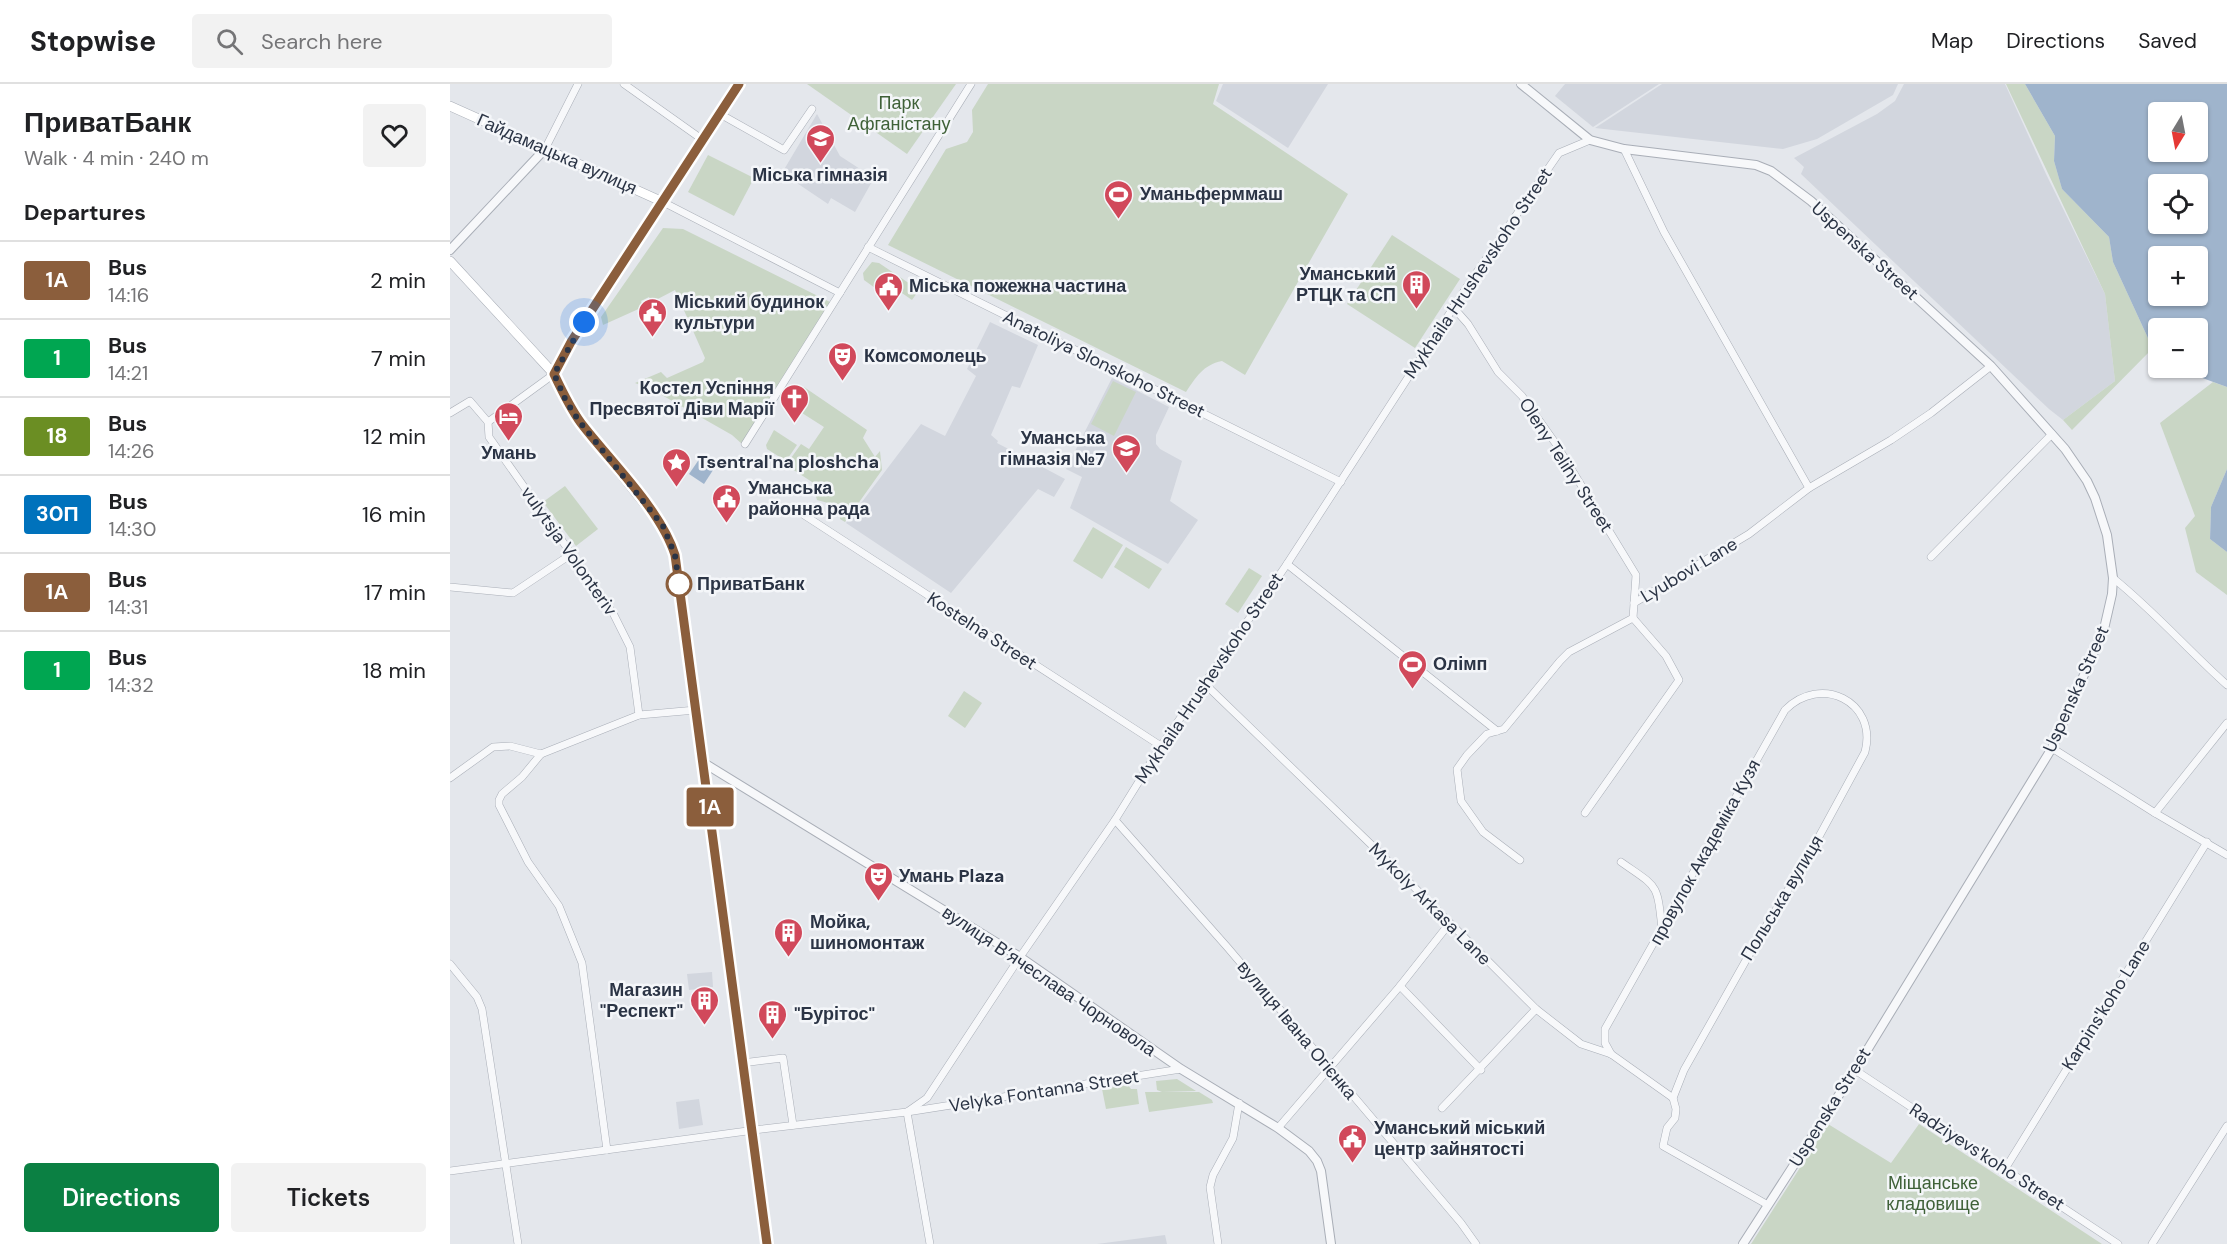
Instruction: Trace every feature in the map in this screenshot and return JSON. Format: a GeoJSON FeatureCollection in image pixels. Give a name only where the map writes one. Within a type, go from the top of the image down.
{"type":"FeatureCollection","features":[{"type":"Feature","properties":{"kind":"main road"},"geometry":{"type":"LineString","coordinates":[[554,374],[571,342],[740,84]]}},
{"type":"Feature","properties":{"kind":"main road","name":"Гайдамацька вулиця"},"geometry":{"type":"LineString","coordinates":[[450,106],[663,202]]}},
{"type":"Feature","properties":{"kind":"main road"},"geometry":{"type":"LineString","coordinates":[[450,261],[554,374],[566,401],[579,421],[663,526],[675,555],[767,1244]]}},
{"type":"Feature","properties":{"kind":"street"},"geometry":{"type":"LineString","coordinates":[[450,249],[545,149],[578,84]]}},
{"type":"Feature","properties":{"kind":"street"},"geometry":{"type":"LineString","coordinates":[[624,84],[703,140]]}},
{"type":"Feature","properties":{"kind":"street"},"geometry":{"type":"LineString","coordinates":[[745,444],[970,84]]}},
{"type":"Feature","properties":{"kind":"street","name":"Uspenska Street"},"geometry":{"type":"LineString","coordinates":[[1521,84],[1590,140],[1624,149],[1756,165],[1771,171],[1811,201],[1991,366],[2052,434],[2077,465],[2095,498],[2107,535],[2113,578],[2104,629],[2052,748],[1855,1070],[1743,1244]]}},
{"type":"Feature","properties":{"kind":"street"},"geometry":{"type":"LineString","coordinates":[[720,114],[784,150],[812,109]]}},
{"type":"Feature","properties":{"kind":"street","name":"Mykhaila Hrushevskoho Street"},"geometry":{"type":"LineString","coordinates":[[907,1112],[927,1098],[1020,957],[1115,820],[1161,746],[1287,564],[1453,307],[1559,153],[1590,140]]}},
{"type":"Feature","properties":{"kind":"street"},"geometry":{"type":"LineString","coordinates":[[1624,149],[1664,232],[1809,488]]}},
{"type":"Feature","properties":{"kind":"street"},"geometry":{"type":"LineString","coordinates":[[663,202],[840,293]]}},
{"type":"Feature","properties":{"kind":"street","name":"Anatoliya Slonskoho Street"},"geometry":{"type":"LineString","coordinates":[[868,247],[1341,482]]}},
{"type":"Feature","properties":{"kind":"street","name":"Oleny Telihy Street"},"geometry":{"type":"LineString","coordinates":[[1453,307],[1468,324],[1498,372],[1522,396],[1556,444],[1636,575],[1634,603]]}},
{"type":"Feature","properties":{"kind":"street","name":"Lyubovi Lane"},"geometry":{"type":"LineString","coordinates":[[1520,860],[1484,831],[1461,801],[1457,769],[1486,734],[1504,729],[1569,652],[1633,618],[1634,603],[1749,534],[1809,488],[1891,440],[1950,399],[1991,366]]}},
{"type":"Feature","properties":{"kind":"street"},"geometry":{"type":"LineString","coordinates":[[488,422],[554,374]]}},
{"type":"Feature","properties":{"kind":"street","name":"vulytsja Volonteriv"},"geometry":{"type":"LineString","coordinates":[[450,413],[470,401],[488,422],[489,437],[613,613],[630,647],[639,715]]}},
{"type":"Feature","properties":{"kind":"street"},"geometry":{"type":"LineString","coordinates":[[1931,557],[2052,434]]}},
{"type":"Feature","properties":{"kind":"street","name":"Kostelna Street"},"geometry":{"type":"LineString","coordinates":[[804,515],[1161,746]]}},
{"type":"Feature","properties":{"kind":"street"},"geometry":{"type":"LineString","coordinates":[[450,587],[513,593],[573,554]]}},
{"type":"Feature","properties":{"kind":"street"},"geometry":{"type":"LineString","coordinates":[[1287,564],[1497,731]]}},
{"type":"Feature","properties":{"kind":"street"},"geometry":{"type":"LineString","coordinates":[[2113,578],[2139,599],[2227,685]]}},
{"type":"Feature","properties":{"kind":"street"},"geometry":{"type":"LineString","coordinates":[[1585,813],[1679,680],[1666,656],[1633,618]]}},
{"type":"Feature","properties":{"kind":"street","name":"Mykoly Arkasa Lane"},"geometry":{"type":"LineString","coordinates":[[1205,684],[1383,856],[1536,1009],[1581,1044],[1611,1054],[1673,1098]]}},
{"type":"Feature","properties":{"kind":"street","name":"провулок Академіка Кузя"},"geometry":{"type":"LineString","coordinates":[[1611,1054],[1605,1043],[1605,1029],[1785,710],[1800,698],[1818,692],[1837,695],[1845,699]]}},
{"type":"Feature","properties":{"kind":"street","name":"Польська вулиця"},"geometry":{"type":"LineString","coordinates":[[1768,1205],[1663,1146],[1667,1128],[1675,1118],[1673,1098],[1684,1070],[1754,946],[1809,855],[1862,758],[1867,743],[1866,727],[1859,711],[1845,699]]}},
{"type":"Feature","properties":{"kind":"street"},"geometry":{"type":"LineString","coordinates":[[450,1172],[607,1150],[582,963],[559,906],[528,862],[499,805],[502,794],[522,777],[541,754],[639,715],[696,710]]}},
{"type":"Feature","properties":{"kind":"street"},"geometry":{"type":"LineString","coordinates":[[2155,813],[2227,723]]}},
{"type":"Feature","properties":{"kind":"street"},"geometry":{"type":"LineString","coordinates":[[450,778],[493,747],[510,746],[541,754]]}},
{"type":"Feature","properties":{"kind":"street"},"geometry":{"type":"LineString","coordinates":[[2052,748],[2227,855]]}},
{"type":"Feature","properties":{"kind":"street","name":"вулиця В’ячеслава Чорновола"},"geometry":{"type":"LineString","coordinates":[[704,763],[1020,957],[1181,1069],[1239,1103],[1309,1151],[1317,1161],[1324,1185],[1330,1244]]}},
{"type":"Feature","properties":{"kind":"street","name":"вулиця Івана Огієнка"},"geometry":{"type":"LineString","coordinates":[[1115,820],[1228,948],[1476,1244]]}},
{"type":"Feature","properties":{"kind":"street","name":"Karpinsʹkoho Lane"},"geometry":{"type":"LineString","coordinates":[[2005,1169],[2207,842]]}},
{"type":"Feature","properties":{"kind":"street"},"geometry":{"type":"LineString","coordinates":[[1621,862],[1649,880],[1656,888],[1662,930]]}},
{"type":"Feature","properties":{"kind":"street"},"geometry":{"type":"LineString","coordinates":[[1278,1128],[1400,986],[1449,924]]}},
{"type":"Feature","properties":{"kind":"street"},"geometry":{"type":"LineString","coordinates":[[450,963],[477,997],[482,1008],[518,1244]]}},
{"type":"Feature","properties":{"kind":"street"},"geometry":{"type":"LineString","coordinates":[[1400,986],[1481,1070]]}},
{"type":"Feature","properties":{"kind":"street"},"geometry":{"type":"LineString","coordinates":[[1442,1108],[1481,1070],[1536,1009]]}},
{"type":"Feature","properties":{"kind":"street"},"geometry":{"type":"LineString","coordinates":[[742,1063],[783,1058],[793,1125]]}},
{"type":"Feature","properties":{"kind":"street","name":"Velyka Fontanna Street"},"geometry":{"type":"LineString","coordinates":[[607,1150],[907,1112],[1181,1069]]}},
{"type":"Feature","properties":{"kind":"street","name":"Radziyevsʹkoho Street"},"geometry":{"type":"LineString","coordinates":[[1855,1070],[2118,1244]]}},
{"type":"Feature","properties":{"kind":"street"},"geometry":{"type":"LineString","coordinates":[[1218,1244],[1210,1186],[1213,1175],[1233,1138],[1239,1103]]}},
{"type":"Feature","properties":{"kind":"street"},"geometry":{"type":"LineString","coordinates":[[907,1112],[930,1244]]}},
{"type":"Feature","properties":{"kind":"street"},"geometry":{"type":"LineString","coordinates":[[2152,1244],[2227,1126]]}},
{"type":"Feature","properties":{"kind":"shaded area"},"geometry":{"type":"Polygon","coordinates":[[[1223,84],[1328,84],[1288,148],[1216,101],[1223,84]]]}},
{"type":"Feature","properties":{"kind":"shaded area"},"geometry":{"type":"Polygon","coordinates":[[[1565,84],[1659,84],[1593,127],[1555,96],[1565,84]]]}},
{"type":"Feature","properties":{"kind":"shaded area"},"geometry":{"type":"Polygon","coordinates":[[[1662,84],[1898,84],[1893,95],[1817,139],[1783,149],[1595,128],[1662,84]]]}},
{"type":"Feature","properties":{"kind":"shaded area"},"geometry":{"type":"Polygon","coordinates":[[[1904,84],[2005,84],[2105,294],[2115,381],[2063,420],[1801,174],[1804,167],[1794,158],[1877,114],[1895,101],[1904,84]]]}},
{"type":"Feature","properties":{"kind":"shaded area","name":"Міська гімназія"},"geometry":{"type":"Polygon","coordinates":[[[817,114],[840,156],[874,178],[855,212],[831,198],[828,204],[782,173],[817,114]]]}},
{"type":"Feature","properties":{"kind":"shaded area"},"geometry":{"type":"Polygon","coordinates":[[[990,322],[1038,345],[1020,388],[1012,386],[991,435],[998,441],[997,443],[1065,479],[1054,497],[1038,489],[951,593],[846,523],[921,424],[945,436],[976,376],[967,369],[990,322]]]}},
{"type":"Feature","properties":{"kind":"shaded area","name":"Уманська гімназія №7"},"geometry":{"type":"Polygon","coordinates":[[[1112,378],[1169,407],[1156,435],[1156,444],[1160,449],[1182,461],[1170,501],[1198,520],[1168,564],[1070,508],[1082,477],[1066,469],[1112,378]]]}},
{"type":"Feature","properties":{"kind":"shaded area"},"geometry":{"type":"Polygon","coordinates":[[[712,972],[713,987],[689,990],[687,974],[712,972]]]}},
{"type":"Feature","properties":{"kind":"shaded area"},"geometry":{"type":"Polygon","coordinates":[[[699,1099],[703,1125],[679,1129],[676,1102],[699,1099]]]}},
{"type":"Feature","properties":{"kind":"shaded area"},"geometry":{"type":"Polygon","coordinates":[[[1165,1235],[1167,1244],[1097,1244],[1165,1235]]]}},
{"type":"Feature","properties":{"kind":"green space","name":"Парк Афганістану"},"geometry":{"type":"Polygon","coordinates":[[[807,84],[956,84],[907,154],[807,84]]]}},
{"type":"Feature","properties":{"kind":"green space","name":"Уманьферммаш"},"geometry":{"type":"Polygon","coordinates":[[[988,84],[1219,84],[1213,104],[1348,194],[1245,375],[1222,361],[1215,363],[1201,372],[1186,392],[888,245],[946,149],[967,142],[973,132],[972,110],[988,84]]]}},
{"type":"Feature","properties":{"kind":"green space"},"geometry":{"type":"Polygon","coordinates":[[[2006,84],[2025,84],[2055,136],[2054,161],[2062,189],[2109,237],[2113,262],[2148,338],[2148,353],[2072,430],[2063,420],[2115,381],[2105,294],[2006,84]]]}},
{"type":"Feature","properties":{"kind":"green space"},"geometry":{"type":"Polygon","coordinates":[[[708,155],[754,178],[734,216],[688,192],[708,155]]]}},
{"type":"Feature","properties":{"kind":"green space"},"geometry":{"type":"Polygon","coordinates":[[[663,228],[683,229],[830,302],[742,444],[732,435],[653,390],[635,383],[661,372],[667,378],[703,362],[705,358],[675,290],[652,302],[649,297],[641,301],[643,307],[603,325],[601,317],[663,228]]]}},
{"type":"Feature","properties":{"kind":"green space"},"geometry":{"type":"Polygon","coordinates":[[[1392,235],[1460,279],[1415,348],[1347,304],[1392,235]]]}},
{"type":"Feature","properties":{"kind":"green space"},"geometry":{"type":"Polygon","coordinates":[[[872,262],[879,263],[919,290],[912,300],[889,284],[882,293],[864,280],[863,273],[872,262]]]}},
{"type":"Feature","properties":{"kind":"green space"},"geometry":{"type":"Polygon","coordinates":[[[1113,381],[1136,392],[1114,436],[1091,424],[1113,381]]]}},
{"type":"Feature","properties":{"kind":"green space"},"geometry":{"type":"Polygon","coordinates":[[[2213,382],[2227,387],[2227,469],[2211,507],[2210,539],[2227,552],[2227,595],[2196,572],[2185,528],[2195,516],[2160,423],[2213,382]]]}},
{"type":"Feature","properties":{"kind":"green space"},"geometry":{"type":"Polygon","coordinates":[[[804,387],[867,430],[863,438],[875,457],[880,451],[882,470],[845,522],[840,519],[839,506],[817,500],[812,482],[786,465],[801,444],[809,449],[824,427],[791,406],[804,387]]]}},
{"type":"Feature","properties":{"kind":"green space"},"geometry":{"type":"Polygon","coordinates":[[[774,430],[797,445],[786,461],[767,449],[766,445],[774,430]]]}},
{"type":"Feature","properties":{"kind":"green space"},"geometry":{"type":"Polygon","coordinates":[[[565,486],[598,529],[576,546],[543,502],[565,486]]]}},
{"type":"Feature","properties":{"kind":"green space"},"geometry":{"type":"Polygon","coordinates":[[[1093,527],[1123,545],[1102,579],[1073,561],[1093,527]]]}},
{"type":"Feature","properties":{"kind":"green space"},"geometry":{"type":"Polygon","coordinates":[[[1126,547],[1162,569],[1149,589],[1114,567],[1126,547]]]}},
{"type":"Feature","properties":{"kind":"green space"},"geometry":{"type":"Polygon","coordinates":[[[1249,568],[1262,576],[1238,613],[1225,604],[1249,568]]]}},
{"type":"Feature","properties":{"kind":"green space"},"geometry":{"type":"Polygon","coordinates":[[[964,691],[982,703],[965,728],[948,716],[964,691]]]}},
{"type":"Feature","properties":{"kind":"green space"},"geometry":{"type":"Polygon","coordinates":[[[1177,1079],[1196,1091],[1162,1092],[1157,1090],[1156,1081],[1177,1079]]]}},
{"type":"Feature","properties":{"kind":"green space"},"geometry":{"type":"Polygon","coordinates":[[[1128,1085],[1131,1089],[1137,1089],[1139,1104],[1106,1109],[1102,1089],[1128,1085]]]}},
{"type":"Feature","properties":{"kind":"green space"},"geometry":{"type":"Polygon","coordinates":[[[1145,1092],[1199,1092],[1213,1103],[1149,1112],[1145,1092]]]}},
{"type":"Feature","properties":{"kind":"green space","name":"Міщанське кладовище"},"geometry":{"type":"Polygon","coordinates":[[[1828,1124],[1891,1163],[1919,1124],[2102,1244],[1751,1244],[1828,1124]]]}},
{"type":"Feature","properties":{"kind":"water"},"geometry":{"type":"Polygon","coordinates":[[[2025,84],[2227,84],[2227,387],[2202,378],[2208,378],[2208,318],[2148,318],[2148,338],[2113,262],[2109,237],[2062,189],[2054,161],[2055,136],[2025,84]]]}},
{"type":"Feature","properties":{"kind":"water"},"geometry":{"type":"Polygon","coordinates":[[[700,458],[715,467],[704,484],[689,474],[700,458]]]}},
{"type":"Feature","properties":{"kind":"water"},"geometry":{"type":"Polygon","coordinates":[[[2227,469],[2227,552],[2210,539],[2211,507],[2227,469]]]}},
{"type":"Feature","properties":{"kind":"bus line","name":"1А"},"geometry":{"type":"LineString","coordinates":[[739,84],[571,342],[554,374],[566,401],[579,421],[663,526],[675,555],[767,1244]]}},
{"type":"Feature","properties":{"kind":"place","name":"Міська гімназія"},"geometry":{"type":"Point","coordinates":[820,164]}},
{"type":"Feature","properties":{"kind":"place","name":"Уманьферммаш"},"geometry":{"type":"Point","coordinates":[1119,220]}},
{"type":"Feature","properties":{"kind":"place","name":"Уманський РТЦК та СП"},"geometry":{"type":"Point","coordinates":[1417,310]}},
{"type":"Feature","properties":{"kind":"place","name":"Міська пожежна частина"},"geometry":{"type":"Point","coordinates":[888,312]}},
{"type":"Feature","properties":{"kind":"place","name":"Міський будинок культури"},"geometry":{"type":"Point","coordinates":[653,338]}},
{"type":"Feature","properties":{"kind":"place","name":"Комсомолець"},"geometry":{"type":"Point","coordinates":[843,382]}},
{"type":"Feature","properties":{"kind":"place","name":"Костел Успіння Пресвятої Діви Марії"},"geometry":{"type":"Point","coordinates":[795,424]}},
{"type":"Feature","properties":{"kind":"place","name":"Умань"},"geometry":{"type":"Point","coordinates":[509,442]}},
{"type":"Feature","properties":{"kind":"place","name":"Уманська гімназія №7"},"geometry":{"type":"Point","coordinates":[1126,474]}},
{"type":"Feature","properties":{"kind":"place","name":"Tsentral'na ploshcha"},"geometry":{"type":"Point","coordinates":[676,488]}},
{"type":"Feature","properties":{"kind":"place","name":"Уманська районна рада"},"geometry":{"type":"Point","coordinates":[727,524]}},
{"type":"Feature","properties":{"kind":"place","name":"ПриватБанк"},"geometry":{"type":"Point","coordinates":[679,584]}},
{"type":"Feature","properties":{"kind":"place","name":"Олімп"},"geometry":{"type":"Point","coordinates":[1412,690]}},
{"type":"Feature","properties":{"kind":"place","name":"Умань Plaza"},"geometry":{"type":"Point","coordinates":[878,902]}},
{"type":"Feature","properties":{"kind":"place","name":"Мойка, шиномонтаж"},"geometry":{"type":"Point","coordinates":[789,958]}},
{"type":"Feature","properties":{"kind":"place","name":"Магазин \"Респект\""},"geometry":{"type":"Point","coordinates":[704,1026]}},
{"type":"Feature","properties":{"kind":"place","name":"\"Бурітос\""},"geometry":{"type":"Point","coordinates":[773,1040]}},
{"type":"Feature","properties":{"kind":"place","name":"Уманський міський центр зайнятості"},"geometry":{"type":"Point","coordinates":[1353,1164]}},
{"type":"Feature","properties":{"kind":"route"},"geometry":{"type":"LineString","coordinates":[[584,322],[554,374],[566,401],[579,421],[663,526],[675,555],[679,584]]}}]}
